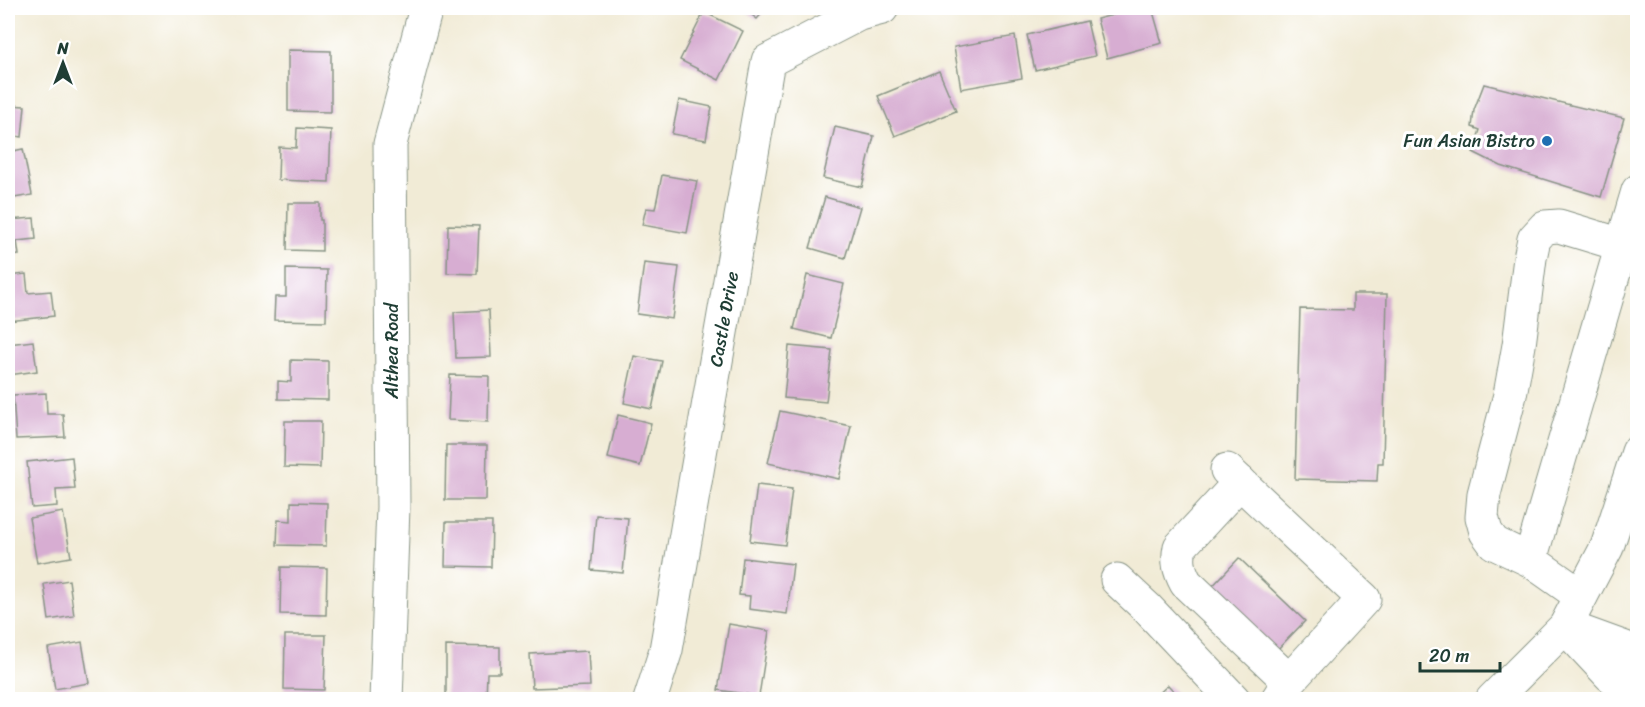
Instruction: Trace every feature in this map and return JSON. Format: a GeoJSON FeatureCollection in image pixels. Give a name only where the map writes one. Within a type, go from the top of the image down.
{"type":"FeatureCollection","features":[{"type":"Feature","properties":{"kind":"street","name":"Althea Road"},"geometry":{"type":"LineString","coordinates":[[386,699],[393,507],[390,144],[426,8]]}},
{"type":"Feature","properties":{"kind":"street","name":"Castle Drive"},"geometry":{"type":"LineString","coordinates":[[650,699],[666,650],[768,61],[860,14],[882,8]]}},
{"type":"Feature","properties":{"kind":"street"},"geometry":{"type":"LineString","coordinates":[[1530,560],[1630,247],[1638,191]]}},
{"type":"Feature","properties":{"kind":"street"},"geometry":{"type":"LineString","coordinates":[[1581,596],[1530,560],[1494,543],[1486,532],[1482,517],[1484,494],[1514,375],[1534,239],[1545,227],[1559,226],[1630,247]]}},
{"type":"Feature","properties":{"kind":"street"},"geometry":{"type":"LineString","coordinates":[[1492,699],[1565,627],[1607,547],[1627,522],[1638,452]]}},
{"type":"Feature","properties":{"kind":"street"},"geometry":{"type":"LineString","coordinates":[[1233,476],[1364,598],[1283,690],[1186,582],[1180,571],[1178,559],[1180,547],[1233,476]]}},
{"type":"Feature","properties":{"kind":"street"},"geometry":{"type":"LineString","coordinates":[[1117,580],[1148,608],[1234,699]]}},
{"type":"Feature","properties":{"kind":"street"},"geometry":{"type":"LineString","coordinates":[[1565,627],[1625,648],[1638,658]]}},
{"type":"Feature","properties":{"kind":"street"},"geometry":{"type":"LineString","coordinates":[[1565,627],[1610,675],[1638,695]]}},
{"type":"Feature","properties":{"kind":"building"},"geometry":{"type":"Polygon","coordinates":[[[743,8],[767,8],[757,19],[743,8]]]}},
{"type":"Feature","properties":{"kind":"building"},"geometry":{"type":"Polygon","coordinates":[[[1140,8],[1152,8],[1162,43],[1107,58],[1097,19],[1140,8]]]}},
{"type":"Feature","properties":{"kind":"building"},"geometry":{"type":"Polygon","coordinates":[[[704,12],[743,31],[719,80],[680,60],[704,12]]]}},
{"type":"Feature","properties":{"kind":"building"},"geometry":{"type":"Polygon","coordinates":[[[1087,21],[1095,56],[1035,70],[1027,35],[1087,21]]]}},
{"type":"Feature","properties":{"kind":"building"},"geometry":{"type":"Polygon","coordinates":[[[1015,36],[1022,78],[961,89],[954,47],[1015,36]]]}},
{"type":"Feature","properties":{"kind":"building"},"geometry":{"type":"Polygon","coordinates":[[[288,50],[331,51],[331,112],[288,111],[288,50]]]}},
{"type":"Feature","properties":{"kind":"building"},"geometry":{"type":"Polygon","coordinates":[[[939,71],[956,111],[895,136],[878,96],[939,71]]]}},
{"type":"Feature","properties":{"kind":"building","name":"Fun Asian Bistro"},"geometry":{"type":"Polygon","coordinates":[[[1484,84],[1624,118],[1601,197],[1501,166],[1473,152],[1480,130],[1472,127],[1474,110],[1484,84]]]}},
{"type":"Feature","properties":{"kind":"building"},"geometry":{"type":"Polygon","coordinates":[[[679,100],[712,107],[706,140],[672,134],[679,100]]]}},
{"type":"Feature","properties":{"kind":"building"},"geometry":{"type":"Polygon","coordinates":[[[8,105],[25,106],[22,137],[8,135],[8,105]]]}},
{"type":"Feature","properties":{"kind":"building"},"geometry":{"type":"Polygon","coordinates":[[[835,127],[874,136],[862,187],[823,178],[835,127]]]}},
{"type":"Feature","properties":{"kind":"building"},"geometry":{"type":"Polygon","coordinates":[[[297,128],[331,130],[329,182],[278,180],[279,147],[296,148],[297,128]]]}},
{"type":"Feature","properties":{"kind":"building"},"geometry":{"type":"Polygon","coordinates":[[[23,149],[32,195],[8,199],[8,152],[23,149]]]}},
{"type":"Feature","properties":{"kind":"building"},"geometry":{"type":"Polygon","coordinates":[[[662,175],[697,181],[687,233],[642,225],[646,208],[655,209],[662,175]]]}},
{"type":"Feature","properties":{"kind":"building"},"geometry":{"type":"Polygon","coordinates":[[[825,197],[860,207],[845,258],[810,248],[825,197]]]}},
{"type":"Feature","properties":{"kind":"building"},"geometry":{"type":"Polygon","coordinates":[[[288,203],[320,203],[322,251],[287,250],[288,203]]]}},
{"type":"Feature","properties":{"kind":"building"},"geometry":{"type":"Polygon","coordinates":[[[34,218],[36,239],[17,241],[19,255],[8,256],[8,220],[34,218]]]}},
{"type":"Feature","properties":{"kind":"building"},"geometry":{"type":"Polygon","coordinates":[[[448,225],[479,226],[477,274],[447,273],[448,225]]]}},
{"type":"Feature","properties":{"kind":"building"},"geometry":{"type":"Polygon","coordinates":[[[644,263],[679,267],[672,319],[637,314],[644,263]]]}},
{"type":"Feature","properties":{"kind":"building"},"geometry":{"type":"Polygon","coordinates":[[[286,269],[327,270],[326,321],[274,320],[275,297],[286,297],[286,269]]]}},
{"type":"Feature","properties":{"kind":"building"},"geometry":{"type":"Polygon","coordinates":[[[26,274],[28,293],[51,291],[54,316],[8,321],[8,276],[26,274]]]}},
{"type":"Feature","properties":{"kind":"building"},"geometry":{"type":"Polygon","coordinates":[[[807,275],[844,284],[831,338],[794,329],[807,275]]]}},
{"type":"Feature","properties":{"kind":"building"},"geometry":{"type":"Polygon","coordinates":[[[1353,294],[1387,294],[1383,463],[1378,463],[1377,481],[1295,479],[1300,309],[1353,310],[1353,294]]]}},
{"type":"Feature","properties":{"kind":"building"},"geometry":{"type":"Polygon","coordinates":[[[489,310],[491,357],[456,358],[454,312],[489,310]]]}},
{"type":"Feature","properties":{"kind":"building"},"geometry":{"type":"Polygon","coordinates":[[[33,341],[37,371],[9,375],[8,344],[33,341]]]}},
{"type":"Feature","properties":{"kind":"building"},"geometry":{"type":"Polygon","coordinates":[[[789,346],[832,350],[826,402],[784,398],[789,346]]]}},
{"type":"Feature","properties":{"kind":"building"},"geometry":{"type":"Polygon","coordinates":[[[634,356],[662,361],[652,409],[624,403],[634,356]]]}},
{"type":"Feature","properties":{"kind":"building"},"geometry":{"type":"Polygon","coordinates":[[[291,360],[328,361],[328,400],[278,399],[278,381],[291,382],[291,360]]]}},
{"type":"Feature","properties":{"kind":"building"},"geometry":{"type":"Polygon","coordinates":[[[450,375],[489,376],[488,422],[448,420],[450,375]]]}},
{"type":"Feature","properties":{"kind":"building"},"geometry":{"type":"Polygon","coordinates":[[[46,393],[47,414],[63,414],[65,437],[16,439],[13,395],[46,393]]]}},
{"type":"Feature","properties":{"kind":"building"},"geometry":{"type":"Polygon","coordinates":[[[780,411],[851,426],[839,479],[768,463],[780,411]]]}},
{"type":"Feature","properties":{"kind":"building"},"geometry":{"type":"Polygon","coordinates":[[[618,415],[651,423],[640,466],[608,458],[618,415]]]}},
{"type":"Feature","properties":{"kind":"building"},"geometry":{"type":"Polygon","coordinates":[[[285,421],[321,421],[320,468],[284,467],[285,421]]]}},
{"type":"Feature","properties":{"kind":"building"},"geometry":{"type":"Polygon","coordinates":[[[446,445],[487,445],[486,500],[445,500],[446,445]]]}},
{"type":"Feature","properties":{"kind":"building"},"geometry":{"type":"Polygon","coordinates":[[[72,457],[75,489],[56,490],[57,506],[32,508],[27,462],[72,457]]]}},
{"type":"Feature","properties":{"kind":"building"},"geometry":{"type":"Polygon","coordinates":[[[757,485],[792,489],[785,545],[750,541],[757,485]]]}},
{"type":"Feature","properties":{"kind":"building"},"geometry":{"type":"Polygon","coordinates":[[[291,502],[327,503],[326,546],[277,545],[278,520],[291,521],[291,502]]]}},
{"type":"Feature","properties":{"kind":"building"},"geometry":{"type":"Polygon","coordinates":[[[63,512],[71,557],[37,563],[29,518],[63,512]]]}},
{"type":"Feature","properties":{"kind":"building"},"geometry":{"type":"Polygon","coordinates":[[[596,515],[628,518],[623,573],[591,570],[596,515]]]}},
{"type":"Feature","properties":{"kind":"building"},"geometry":{"type":"Polygon","coordinates":[[[446,522],[492,522],[491,567],[445,566],[446,522]]]}},
{"type":"Feature","properties":{"kind":"building"},"geometry":{"type":"Polygon","coordinates":[[[743,558],[793,564],[787,614],[749,609],[750,596],[739,595],[743,558]]]}},
{"type":"Feature","properties":{"kind":"building"},"geometry":{"type":"Polygon","coordinates":[[[1239,558],[1305,621],[1272,655],[1206,593],[1239,558]]]}},
{"type":"Feature","properties":{"kind":"building"},"geometry":{"type":"Polygon","coordinates":[[[281,567],[327,568],[326,615],[280,614],[281,567]]]}},
{"type":"Feature","properties":{"kind":"building"},"geometry":{"type":"Polygon","coordinates":[[[69,580],[74,616],[49,620],[44,584],[69,580]]]}},
{"type":"Feature","properties":{"kind":"building"},"geometry":{"type":"Polygon","coordinates":[[[729,624],[769,631],[759,696],[718,690],[729,624]]]}},
{"type":"Feature","properties":{"kind":"building"},"geometry":{"type":"Polygon","coordinates":[[[285,635],[326,635],[324,690],[284,689],[285,635]]]}},
{"type":"Feature","properties":{"kind":"building"},"geometry":{"type":"Polygon","coordinates":[[[82,642],[89,683],[55,689],[48,648],[82,642]]]}},
{"type":"Feature","properties":{"kind":"building"},"geometry":{"type":"Polygon","coordinates":[[[446,646],[500,647],[500,673],[487,673],[486,700],[446,700],[446,646]]]}},
{"type":"Feature","properties":{"kind":"building"},"geometry":{"type":"Polygon","coordinates":[[[588,651],[590,686],[532,688],[530,654],[588,651]]]}},
{"type":"Feature","properties":{"kind":"building"},"geometry":{"type":"Polygon","coordinates":[[[1168,685],[1182,700],[1152,700],[1168,685]]]}},
{"type":"Feature","properties":{"kind":"place","name":"Fun Asian Bistro"},"geometry":{"type":"Point","coordinates":[1547,141]}}]}
